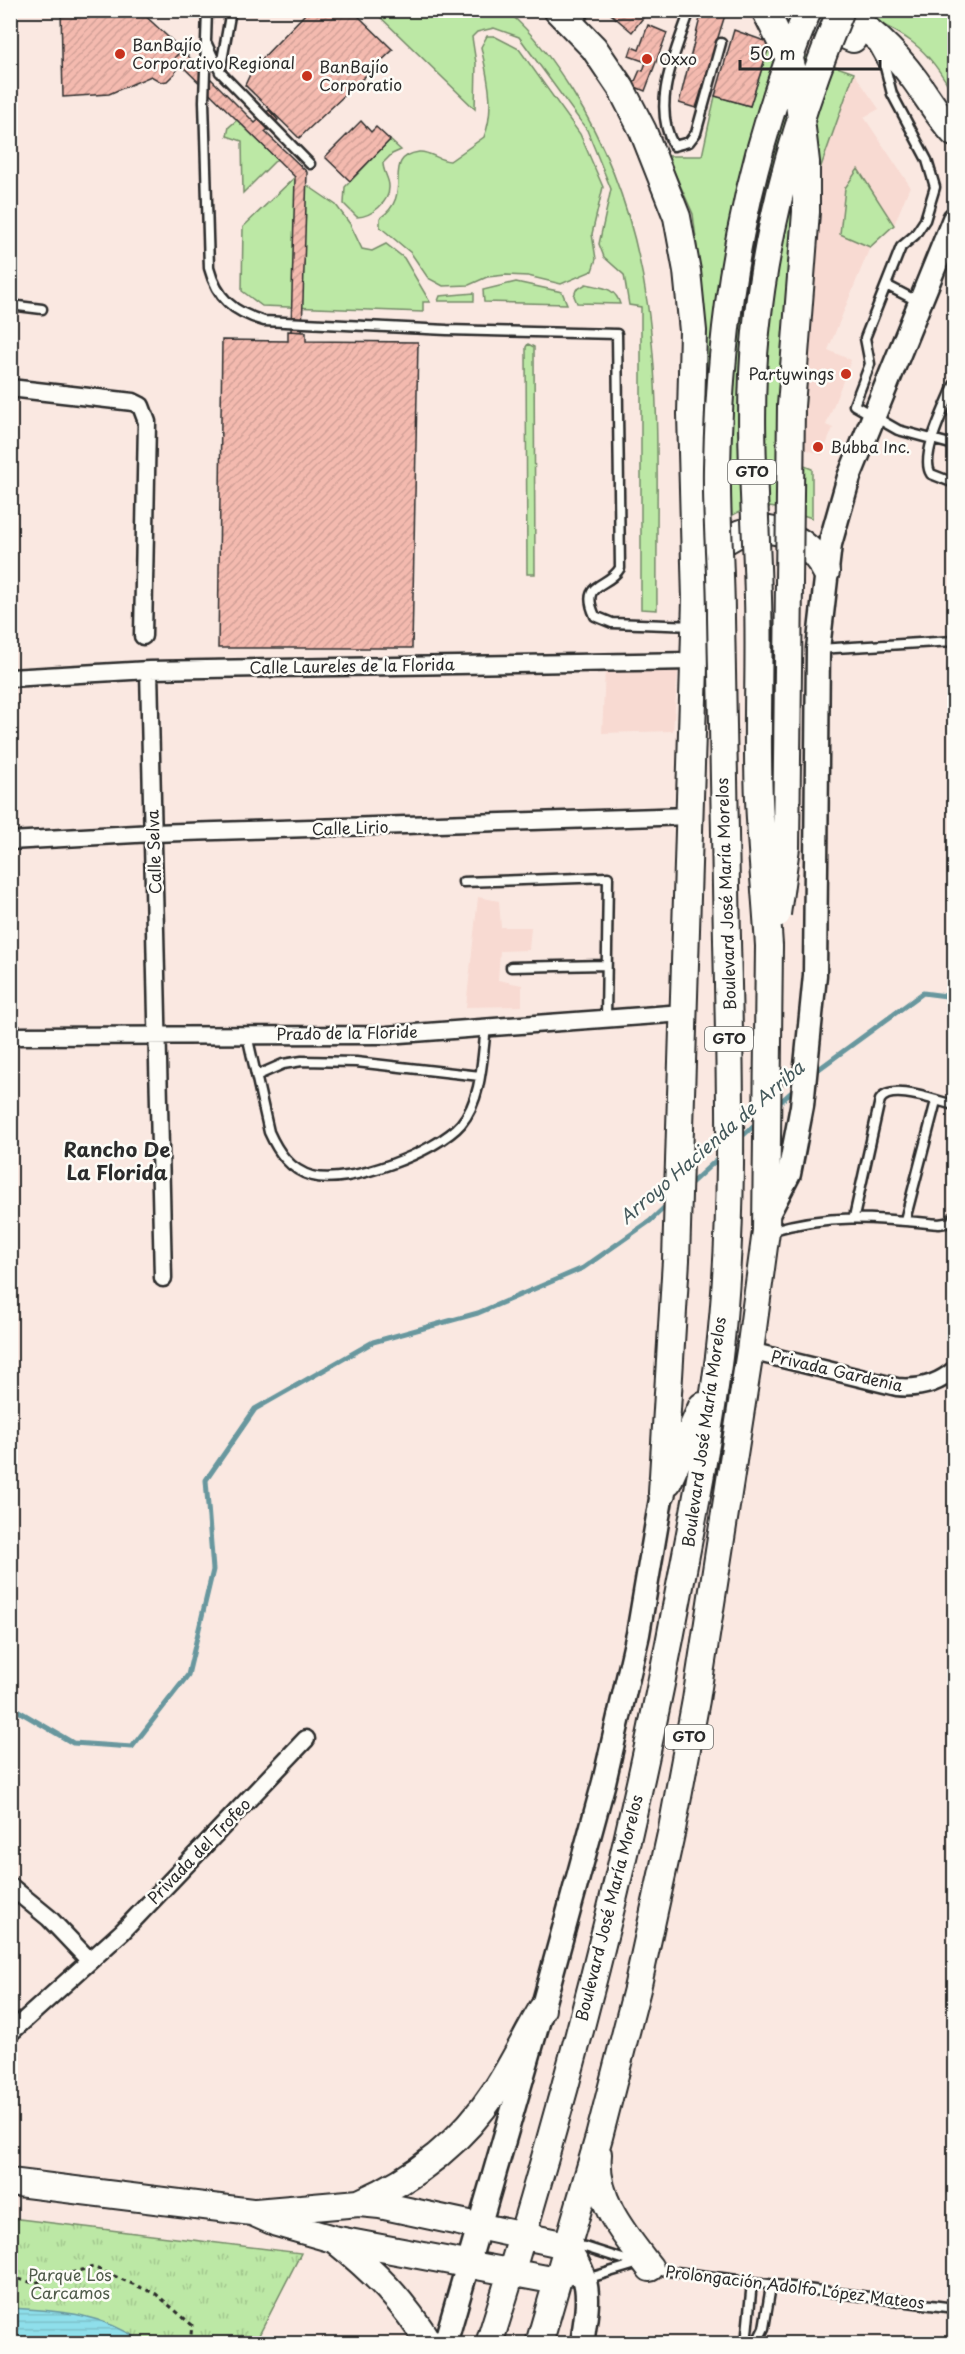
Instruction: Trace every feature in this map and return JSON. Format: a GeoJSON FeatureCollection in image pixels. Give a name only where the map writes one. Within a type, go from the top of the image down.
{"type":"FeatureCollection","features":[{"type":"Feature","properties":{"kind":"main road"},"geometry":{"type":"LineString","coordinates":[[765,10],[790,60],[796,86],[806,162],[806,212],[791,406],[786,847],[781,896],[769,946]]}},
{"type":"Feature","properties":{"kind":"main road"},"geometry":{"type":"LineString","coordinates":[[784,10],[883,51]]}},
{"type":"Feature","properties":{"kind":"main road","name":"Boulevard José María Morelos"},"geometry":{"type":"LineString","coordinates":[[522,2235],[591,1987],[656,1717],[699,1488],[716,1379],[725,1279],[731,1113],[717,468],[722,375],[729,291],[747,201],[781,76],[808,10]]}},
{"type":"Feature","properties":{"kind":"main road"},"geometry":{"type":"LineString","coordinates":[[835,10],[862,27],[883,51],[914,79],[954,133]]}},
{"type":"Feature","properties":{"kind":"main road","name":"Boulevard José María Morelos"},"geometry":{"type":"LineString","coordinates":[[566,2245],[599,2137],[649,1938],[672,1830],[696,1700],[750,1351],[765,1226],[769,946],[759,797],[758,597],[752,485],[756,333],[766,252],[794,141],[822,57],[841,10]]}},
{"type":"Feature","properties":{"kind":"main road"},"geometry":{"type":"LineString","coordinates":[[573,15],[621,88],[643,130],[677,217],[687,271],[693,331],[691,414],[696,600],[676,1260],[662,1493]]}},
{"type":"Feature","properties":{"kind":"main road"},"geometry":{"type":"LineString","coordinates":[[696,600],[701,572],[707,559],[727,540],[753,530],[773,530],[791,535],[812,550],[826,572]]}},
{"type":"Feature","properties":{"kind":"main road"},"geometry":{"type":"LineString","coordinates":[[662,1493],[716,1379]]}},
{"type":"Feature","properties":{"kind":"main road"},"geometry":{"type":"LineString","coordinates":[[369,2204],[445,2151],[481,2112],[542,2009]]}},
{"type":"Feature","properties":{"kind":"main road"},"geometry":{"type":"LineString","coordinates":[[599,2137],[597,2161],[600,2184],[607,2206],[643,2266]]}},
{"type":"Feature","properties":{"kind":"main road","name":"Prolongación Adolfo López Mateos"},"geometry":{"type":"LineString","coordinates":[[10,2182],[252,2212],[278,2223],[333,2239],[557,2281]]}},
{"type":"Feature","properties":{"kind":"main road"},"geometry":{"type":"LineString","coordinates":[[252,2212],[369,2204],[566,2245]]}},
{"type":"Feature","properties":{"kind":"main road"},"geometry":{"type":"LineString","coordinates":[[369,2204],[393,2247],[403,2253]]}},
{"type":"Feature","properties":{"kind":"main road","name":"GTO"},"geometry":{"type":"LineString","coordinates":[[489,2343],[522,2235]]}},
{"type":"Feature","properties":{"kind":"main road"},"geometry":{"type":"LineString","coordinates":[[333,2239],[368,2268],[396,2297],[415,2319],[429,2343]]}},
{"type":"Feature","properties":{"kind":"main road","name":"GTO"},"geometry":{"type":"LineString","coordinates":[[539,2343],[566,2245]]}},
{"type":"Feature","properties":{"kind":"street","name":"Boulevard José María Morelos"},"geometry":{"type":"LineString","coordinates":[[765,1226],[789,1174],[802,1106],[814,975],[818,649],[826,572],[842,497],[873,414],[954,219]]}},
{"type":"Feature","properties":{"kind":"street"},"geometry":{"type":"LineString","coordinates":[[10,388],[133,402],[145,412],[147,422],[143,636]]}},
{"type":"Feature","properties":{"kind":"street","name":"Calle Laureles de la Florida"},"geometry":{"type":"LineString","coordinates":[[10,678],[149,670],[694,661]]}},
{"type":"Feature","properties":{"kind":"street","name":"Calle Selva"},"geometry":{"type":"LineString","coordinates":[[149,670],[163,1278]]}},
{"type":"Feature","properties":{"kind":"street","name":"Calle Lirio"},"geometry":{"type":"LineString","coordinates":[[10,841],[153,832],[690,816]]}},
{"type":"Feature","properties":{"kind":"street","name":"Prado de la Floride"},"geometry":{"type":"LineString","coordinates":[[10,1036],[387,1035],[683,1013]]}},
{"type":"Feature","properties":{"kind":"street","name":"Privada Gardenia"},"geometry":{"type":"LineString","coordinates":[[750,1351],[912,1389],[931,1384],[954,1370]]}},
{"type":"Feature","properties":{"kind":"street","name":"Boulevard José María Morelos"},"geometry":{"type":"LineString","coordinates":[[445,2343],[542,2009],[626,1695],[662,1493]]}},
{"type":"Feature","properties":{"kind":"street","name":"Privada del Trofeo"},"geometry":{"type":"LineString","coordinates":[[10,2033],[122,1932],[306,1739]]}},
{"type":"Feature","properties":{"kind":"street"},"geometry":{"type":"LineString","coordinates":[[10,1886],[49,1918],[89,1960]]}},
{"type":"Feature","properties":{"kind":"street"},"geometry":{"type":"LineString","coordinates":[[566,2245],[581,2264],[586,2279],[587,2296],[582,2343]]}},
{"type":"Feature","properties":{"kind":"lane"},"geometry":{"type":"LineString","coordinates":[[207,10],[204,101],[209,256],[215,289],[242,312],[264,321],[447,330],[617,334],[620,568],[610,579],[594,587],[591,594],[591,607],[595,616],[612,623],[695,626]]}},
{"type":"Feature","properties":{"kind":"lane"},"geometry":{"type":"LineString","coordinates":[[220,72],[231,10]]}},
{"type":"Feature","properties":{"kind":"lane"},"geometry":{"type":"LineString","coordinates":[[690,10],[668,75],[664,116],[674,146],[689,142],[696,133],[721,43]]}},
{"type":"Feature","properties":{"kind":"lane"},"geometry":{"type":"LineString","coordinates":[[206,41],[220,72],[310,164]]}},
{"type":"Feature","properties":{"kind":"lane"},"geometry":{"type":"LineString","coordinates":[[883,51],[892,94],[927,160],[935,187],[925,220],[915,235],[901,247],[865,338],[870,364],[854,405],[898,430],[954,445]]}},
{"type":"Feature","properties":{"kind":"lane"},"geometry":{"type":"LineString","coordinates":[[886,285],[919,302]]}},
{"type":"Feature","properties":{"kind":"lane"},"geometry":{"type":"LineString","coordinates":[[10,305],[42,309]]}},
{"type":"Feature","properties":{"kind":"lane"},"geometry":{"type":"LineString","coordinates":[[954,385],[933,440],[928,470],[937,478],[954,483]]}},
{"type":"Feature","properties":{"kind":"lane"},"geometry":{"type":"LineString","coordinates":[[818,649],[954,642]]}},
{"type":"Feature","properties":{"kind":"lane"},"geometry":{"type":"LineString","coordinates":[[464,882],[608,877],[606,1019]]}},
{"type":"Feature","properties":{"kind":"lane"},"geometry":{"type":"LineString","coordinates":[[511,967],[605,965]]}},
{"type":"Feature","properties":{"kind":"lane"},"geometry":{"type":"LineString","coordinates":[[247,1034],[269,1132],[283,1157],[299,1171],[313,1177],[334,1177],[361,1173],[398,1161],[453,1131],[468,1114],[480,1076],[486,1027]]}},
{"type":"Feature","properties":{"kind":"lane"},"geometry":{"type":"LineString","coordinates":[[258,1076],[284,1064],[312,1061],[356,1062],[480,1076]]}},
{"type":"Feature","properties":{"kind":"lane"},"geometry":{"type":"LineString","coordinates":[[854,1217],[883,1095],[893,1091],[954,1105]]}},
{"type":"Feature","properties":{"kind":"lane"},"geometry":{"type":"LineString","coordinates":[[905,1220],[936,1101]]}},
{"type":"Feature","properties":{"kind":"lane"},"geometry":{"type":"LineString","coordinates":[[765,1226],[854,1217],[939,1224],[951,1222],[954,1216]]}},
{"type":"Feature","properties":{"kind":"lane","name":"Prolongación Adolfo López Mateos"},"geometry":{"type":"LineString","coordinates":[[566,2245],[585,2247],[643,2266],[771,2286],[954,2308]]}},
{"type":"Feature","properties":{"kind":"lane","name":"Prolongación Adolfo López Mateos"},"geometry":{"type":"LineString","coordinates":[[557,2281],[586,2279],[643,2266]]}},
{"type":"Feature","properties":{"kind":"lane"},"geometry":{"type":"LineString","coordinates":[[746,2343],[752,2282]]}},
{"type":"Feature","properties":{"kind":"lane"},"geometry":{"type":"LineString","coordinates":[[756,2343],[764,2328],[771,2286]]}},
{"type":"Feature","properties":{"kind":"path"},"geometry":{"type":"LineString","coordinates":[[10,2277],[34,2283],[93,2267],[156,2294],[192,2325],[190,2343]]}},
{"type":"Feature","properties":{"kind":"shaded area"},"geometry":{"type":"Polygon","coordinates":[[[854,73],[879,109],[864,117],[910,186],[894,225],[858,170],[845,188],[840,234],[870,247],[828,350],[851,360],[826,425],[833,428],[822,455],[802,448],[818,175],[854,73]]]}},
{"type":"Feature","properties":{"kind":"shaded area"},"geometry":{"type":"Polygon","coordinates":[[[605,670],[678,670],[673,731],[602,733],[605,670]]]}},
{"type":"Feature","properties":{"kind":"shaded area"},"geometry":{"type":"Polygon","coordinates":[[[478,897],[499,901],[501,927],[531,927],[529,950],[500,951],[498,980],[522,985],[522,1006],[466,1007],[478,897]]]}},
{"type":"Feature","properties":{"kind":"green space"},"geometry":{"type":"Polygon","coordinates":[[[944,10],[954,15],[954,96],[934,64],[912,42],[885,26],[851,11],[944,10]]]}},
{"type":"Feature","properties":{"kind":"green space"},"geometry":{"type":"Polygon","coordinates":[[[374,11],[507,11],[542,48],[558,69],[605,152],[628,215],[643,278],[652,343],[656,408],[657,610],[641,609],[641,307],[629,305],[624,275],[604,257],[599,244],[611,189],[587,130],[519,37],[494,28],[477,32],[472,37],[476,63],[475,109],[374,11]]]}},
{"type":"Feature","properties":{"kind":"green space"},"geometry":{"type":"Polygon","coordinates":[[[487,36],[494,36],[519,49],[580,134],[603,187],[592,234],[596,259],[592,271],[561,284],[528,276],[506,275],[487,277],[469,285],[443,286],[428,278],[411,253],[380,227],[380,218],[390,209],[396,198],[401,161],[407,156],[423,152],[450,161],[484,137],[488,126],[490,103],[481,47],[487,36]]]}},
{"type":"Feature","properties":{"kind":"green space"},"geometry":{"type":"Polygon","coordinates":[[[770,43],[854,73],[818,175],[802,465],[812,469],[812,518],[780,509],[755,507],[732,516],[704,535],[702,425],[705,315],[693,214],[667,156],[702,156],[715,96],[750,106],[770,43]]]}},
{"type":"Feature","properties":{"kind":"green space"},"geometry":{"type":"Polygon","coordinates":[[[237,120],[277,159],[243,193],[242,141],[227,136],[229,127],[237,120]]]}},
{"type":"Feature","properties":{"kind":"green space"},"geometry":{"type":"Polygon","coordinates":[[[390,140],[401,150],[392,154],[383,163],[389,183],[386,198],[379,208],[357,217],[344,204],[345,187],[390,140]]]}},
{"type":"Feature","properties":{"kind":"green space"},"geometry":{"type":"Polygon","coordinates":[[[858,169],[894,225],[870,247],[840,234],[845,188],[858,169]]]}},
{"type":"Feature","properties":{"kind":"green space"},"geometry":{"type":"Polygon","coordinates":[[[295,177],[336,205],[350,224],[362,249],[372,251],[386,244],[404,258],[430,302],[423,302],[423,312],[262,306],[242,291],[243,227],[295,177]]]}},
{"type":"Feature","properties":{"kind":"green space"},"geometry":{"type":"Polygon","coordinates":[[[516,282],[562,292],[567,304],[484,302],[483,290],[516,282]]]}},
{"type":"Feature","properties":{"kind":"green space"},"geometry":{"type":"Polygon","coordinates":[[[586,284],[611,291],[620,304],[577,303],[574,296],[576,290],[586,284]]]}},
{"type":"Feature","properties":{"kind":"green space"},"geometry":{"type":"Polygon","coordinates":[[[474,293],[474,301],[438,301],[440,296],[474,293]]]}},
{"type":"Feature","properties":{"kind":"green space"},"geometry":{"type":"Polygon","coordinates":[[[528,344],[534,347],[535,574],[527,574],[526,347],[528,344]]]}},
{"type":"Feature","properties":{"kind":"green space","name":"Parque Los Carcamos"},"geometry":{"type":"Polygon","coordinates":[[[11,2218],[301,2253],[255,2343],[11,2344],[11,2218]]]}},
{"type":"Feature","properties":{"kind":"water"},"geometry":{"type":"Polygon","coordinates":[[[10,2308],[81,2315],[113,2325],[145,2343],[11,2343],[10,2308]]]}},
{"type":"Feature","properties":{"kind":"building","name":"BanBajío Corporativo Regional"},"geometry":{"type":"Polygon","coordinates":[[[61,10],[139,10],[182,50],[174,58],[177,67],[175,73],[167,81],[161,82],[151,76],[109,94],[63,97],[61,10]]]}},
{"type":"Feature","properties":{"kind":"building","name":"BanBajío Corporatio"},"geometry":{"type":"Polygon","coordinates":[[[309,10],[352,10],[393,50],[299,138],[245,85],[253,68],[309,10]]]}},
{"type":"Feature","properties":{"kind":"building","name":"Oxxo"},"geometry":{"type":"Polygon","coordinates":[[[606,10],[642,10],[646,14],[632,32],[606,10]]]}},
{"type":"Feature","properties":{"kind":"building"},"geometry":{"type":"Polygon","coordinates":[[[702,10],[716,10],[725,15],[696,108],[679,103],[702,10]]]}},
{"type":"Feature","properties":{"kind":"building","name":"Oxxo"},"geometry":{"type":"Polygon","coordinates":[[[648,25],[667,33],[645,91],[633,86],[646,62],[629,56],[632,47],[639,50],[648,25]]]}},
{"type":"Feature","properties":{"kind":"building"},"geometry":{"type":"Polygon","coordinates":[[[734,30],[770,43],[750,106],[715,96],[734,30]]]}},
{"type":"Feature","properties":{"kind":"building"},"geometry":{"type":"Polygon","coordinates":[[[182,50],[255,123],[269,110],[278,120],[265,132],[307,172],[302,332],[291,331],[295,177],[174,58],[182,50]]]}},
{"type":"Feature","properties":{"kind":"building"},"geometry":{"type":"Polygon","coordinates":[[[361,121],[371,132],[376,127],[390,140],[350,181],[325,157],[361,121]]]}},
{"type":"Feature","properties":{"kind":"building"},"geometry":{"type":"Polygon","coordinates":[[[288,331],[306,332],[306,341],[418,342],[412,648],[218,648],[222,340],[288,341],[288,331]]]}},
{"type":"Feature","properties":{"kind":"waterway","name":"Arroyo Hacienda de Arriba"},"geometry":{"type":"LineString","coordinates":[[812,1074],[923,993],[954,997]]}},
{"type":"Feature","properties":{"kind":"waterway","name":"Arroyo Hacienda de Arriba"},"geometry":{"type":"LineString","coordinates":[[776,1106],[796,1088]]}},
{"type":"Feature","properties":{"kind":"waterway","name":"Arroyo Hacienda de Arriba"},"geometry":{"type":"LineString","coordinates":[[738,1140],[758,1122]]}},
{"type":"Feature","properties":{"kind":"waterway","name":"Arroyo Hacienda de Arriba"},"geometry":{"type":"LineString","coordinates":[[687,1187],[723,1154]]}},
{"type":"Feature","properties":{"kind":"waterway","name":"Arroyo Hacienda de Arriba"},"geometry":{"type":"LineString","coordinates":[[10,1706],[73,1743],[132,1747],[188,1675],[213,1570],[206,1480],[255,1409],[373,1342],[478,1313],[583,1268],[650,1221],[669,1203]]}},
{"type":"Feature","properties":{"kind":"place","name":"BanBajío Corporativo Regional"},"geometry":{"type":"Point","coordinates":[120,54]}},
{"type":"Feature","properties":{"kind":"place","name":"Oxxo"},"geometry":{"type":"Point","coordinates":[647,59]}},
{"type":"Feature","properties":{"kind":"place","name":"BanBajío Corporatio"},"geometry":{"type":"Point","coordinates":[307,76]}},
{"type":"Feature","properties":{"kind":"place","name":"Partywings"},"geometry":{"type":"Point","coordinates":[846,374]}},
{"type":"Feature","properties":{"kind":"place","name":"Bubba Inc."},"geometry":{"type":"Point","coordinates":[818,447]}},
{"type":"Feature","properties":{"kind":"district","name":"Rancho De La Florida"},"geometry":{"type":"Point","coordinates":[117,1162]}}]}
